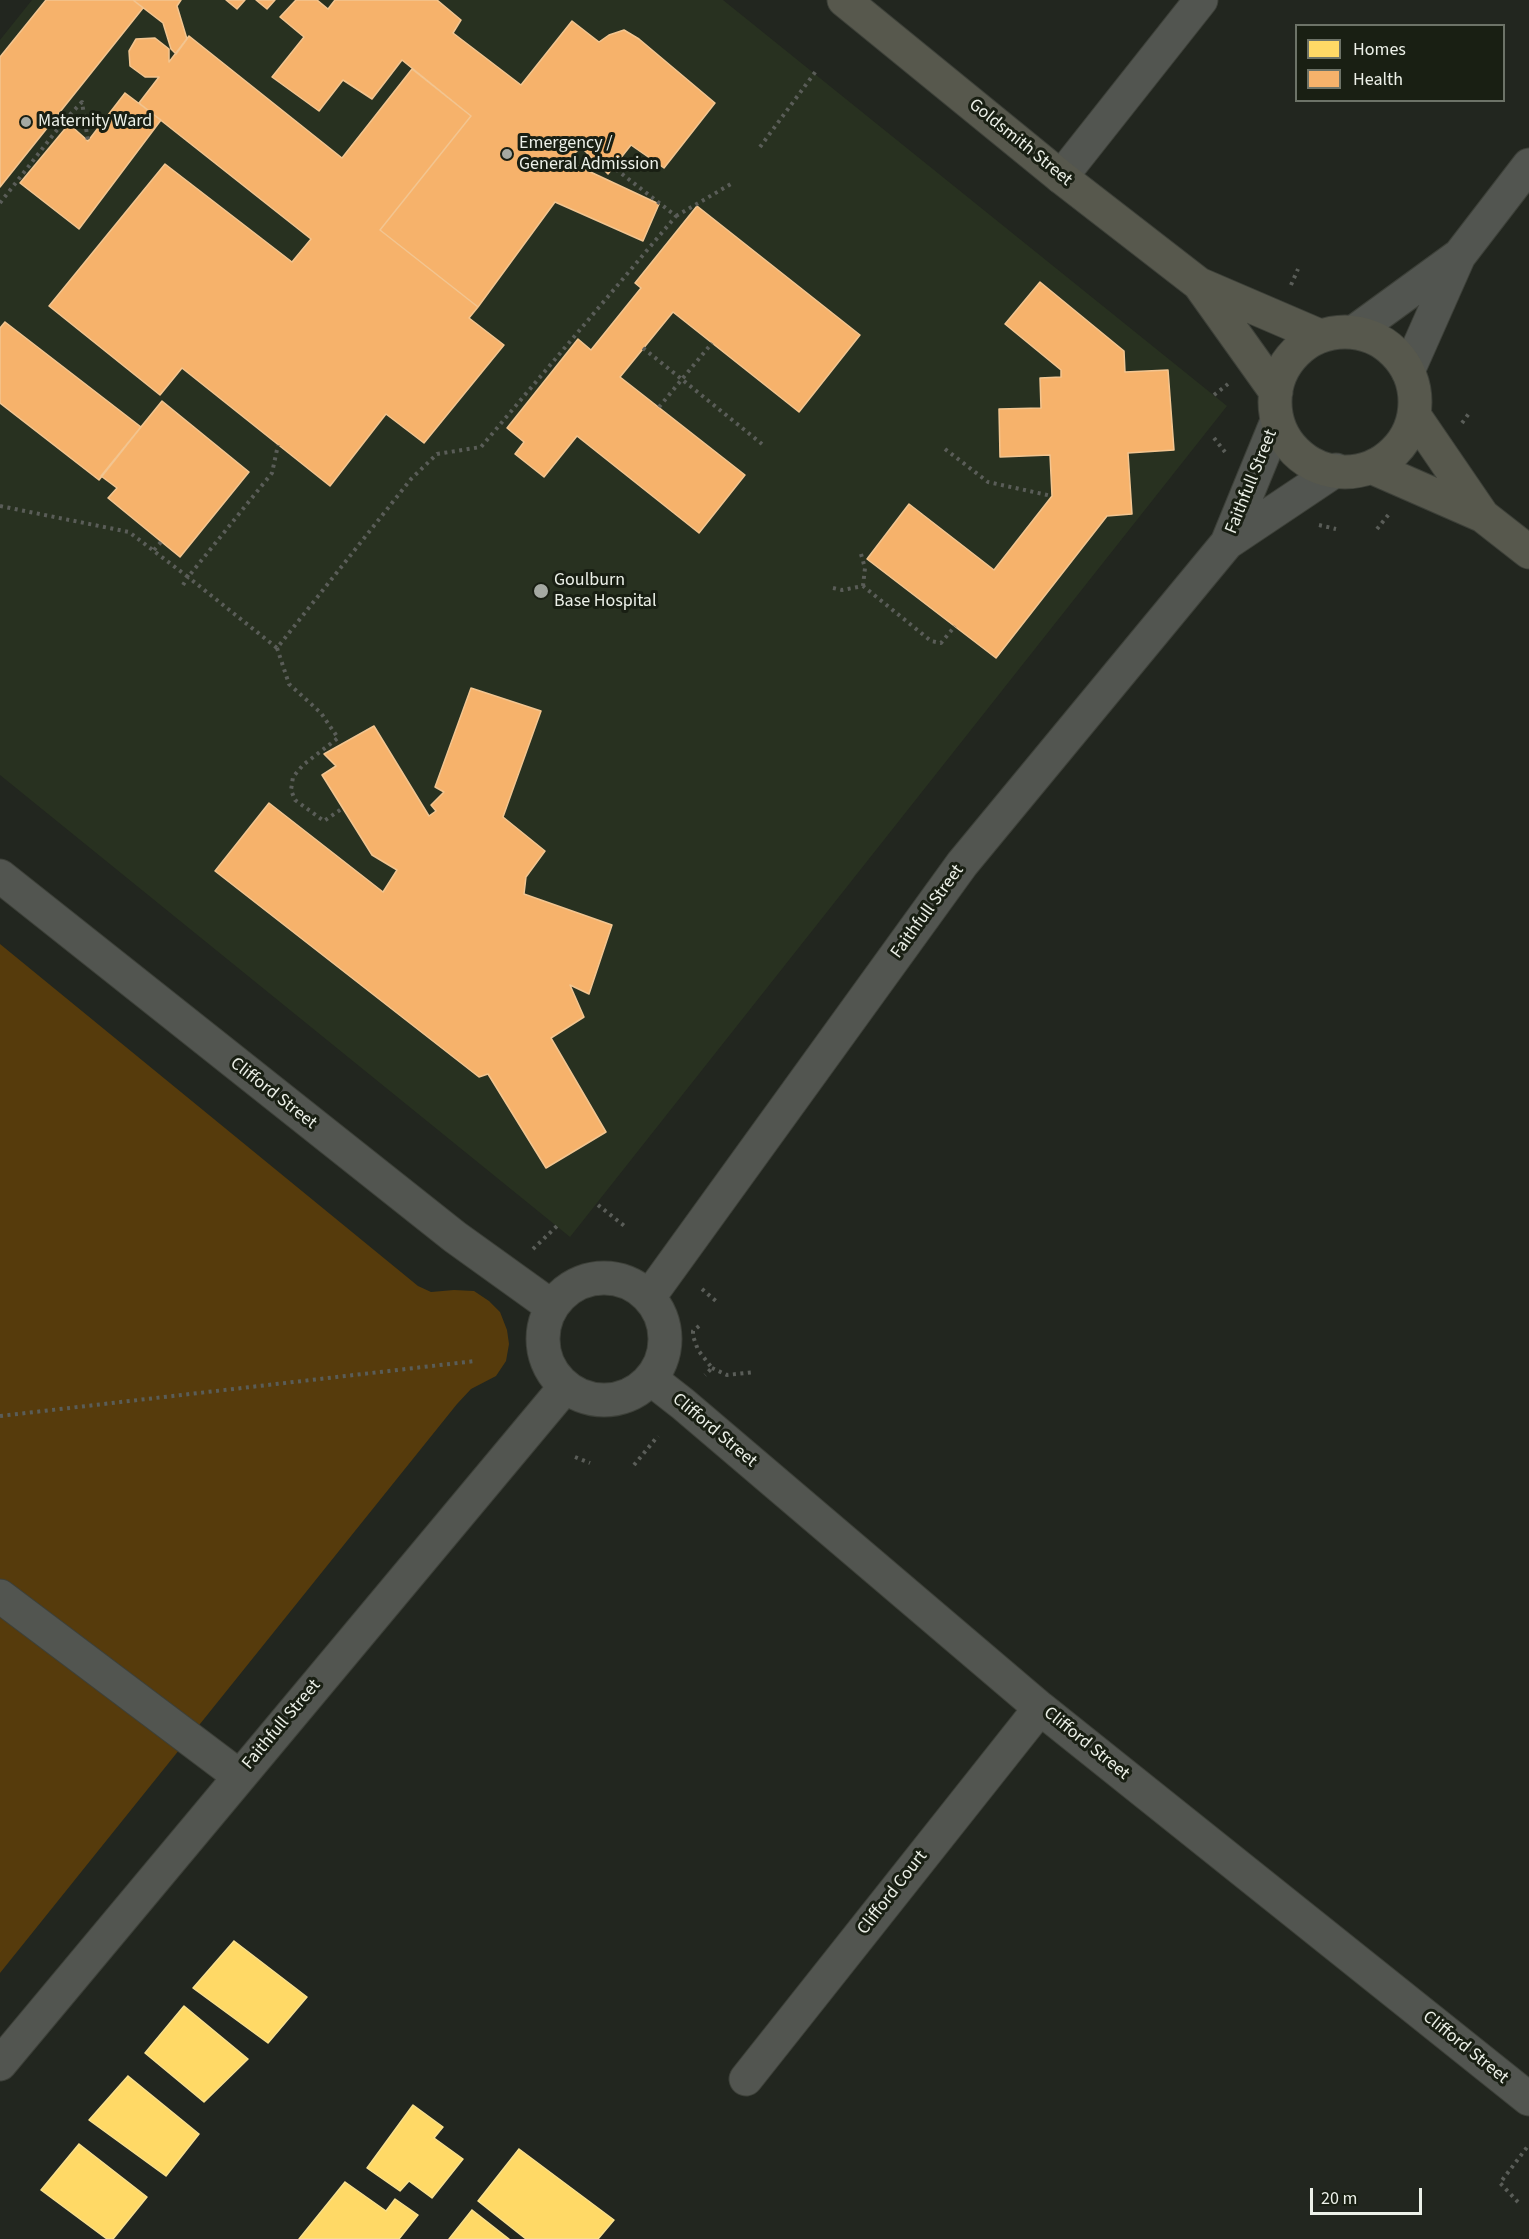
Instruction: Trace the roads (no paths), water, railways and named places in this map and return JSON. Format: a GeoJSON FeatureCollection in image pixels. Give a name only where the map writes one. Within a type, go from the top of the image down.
{"type":"FeatureCollection","features":[{"type":"Feature","properties":{"kind":"main road","name":"Goldsmith Street"},"geometry":{"type":"LineString","coordinates":[[844,0],[1061,177],[1199,284],[1320,336]]}},
{"type":"Feature","properties":{"kind":"main road","name":"Goldsmith Street"},"geometry":{"type":"LineString","coordinates":[[1199,284],[1276,406]]}},
{"type":"Feature","properties":{"kind":"main road"},"geometry":{"type":"LineString","coordinates":[[1337,332],[1354,332],[1376,339],[1395,352],[1408,371],[1415,392],[1414,414],[1406,437],[1391,454],[1371,467],[1348,472],[1325,469],[1304,459],[1287,442],[1276,406],[1278,380],[1287,361],[1302,346],[1320,336],[1337,332]]}},
{"type":"Feature","properties":{"kind":"main road"},"geometry":{"type":"LineString","coordinates":[[1414,414],[1484,516]]}},
{"type":"Feature","properties":{"kind":"main road"},"geometry":{"type":"LineString","coordinates":[[1371,467],[1484,516],[1529,552]]}},
{"type":"Feature","properties":{"kind":"street"},"geometry":{"type":"LineString","coordinates":[[1061,177],[1201,0]]}},
{"type":"Feature","properties":{"kind":"street"},"geometry":{"type":"LineString","coordinates":[[1408,371],[1458,256],[1529,165]]}},
{"type":"Feature","properties":{"kind":"street"},"geometry":{"type":"LineString","coordinates":[[1354,332],[1458,256]]}},
{"type":"Feature","properties":{"kind":"street","name":"Faithfull Street"},"geometry":{"type":"LineString","coordinates":[[1227,543],[1276,406]]}},
{"type":"Feature","properties":{"kind":"street","name":"Faithfull Street"},"geometry":{"type":"LineString","coordinates":[[649,1297],[962,864],[1227,543],[1336,470]]}},
{"type":"Feature","properties":{"kind":"street","name":"Clifford Street"},"geometry":{"type":"LineString","coordinates":[[0,876],[455,1237],[551,1306]]}},
{"type":"Feature","properties":{"kind":"street"},"geometry":{"type":"LineString","coordinates":[[597,1278],[616,1279],[634,1285],[649,1297],[659,1311],[662,1320],[665,1347],[660,1364],[651,1379],[637,1392],[619,1399],[600,1401],[581,1397],[565,1387],[553,1374],[545,1359],[542,1342],[542,1330],[551,1306],[572,1287],[597,1278]]}},
{"type":"Feature","properties":{"kind":"street","name":"Clifford Street"},"geometry":{"type":"LineString","coordinates":[[651,1379],[1040,1708],[1529,2099]]}},
{"type":"Feature","properties":{"kind":"street","name":"Faithfull Street"},"geometry":{"type":"LineString","coordinates":[[0,2064],[565,1387]]}},
{"type":"Feature","properties":{"kind":"street"},"geometry":{"type":"LineString","coordinates":[[0,1596],[239,1776]]}},
{"type":"Feature","properties":{"kind":"street","name":"Clifford Court"},"geometry":{"type":"LineString","coordinates":[[746,2079],[1040,1708]]}},
{"type":"Feature","properties":{"kind":"place","name":"Maternity Ward"},"geometry":{"type":"Point","coordinates":[26,122]}},
{"type":"Feature","properties":{"kind":"place","name":"Emergency / General Admission"},"geometry":{"type":"Point","coordinates":[507,154]}},
{"type":"Feature","properties":{"kind":"place","name":"Goulburn Base Hospital"},"geometry":{"type":"Point","coordinates":[541,591]}}]}
